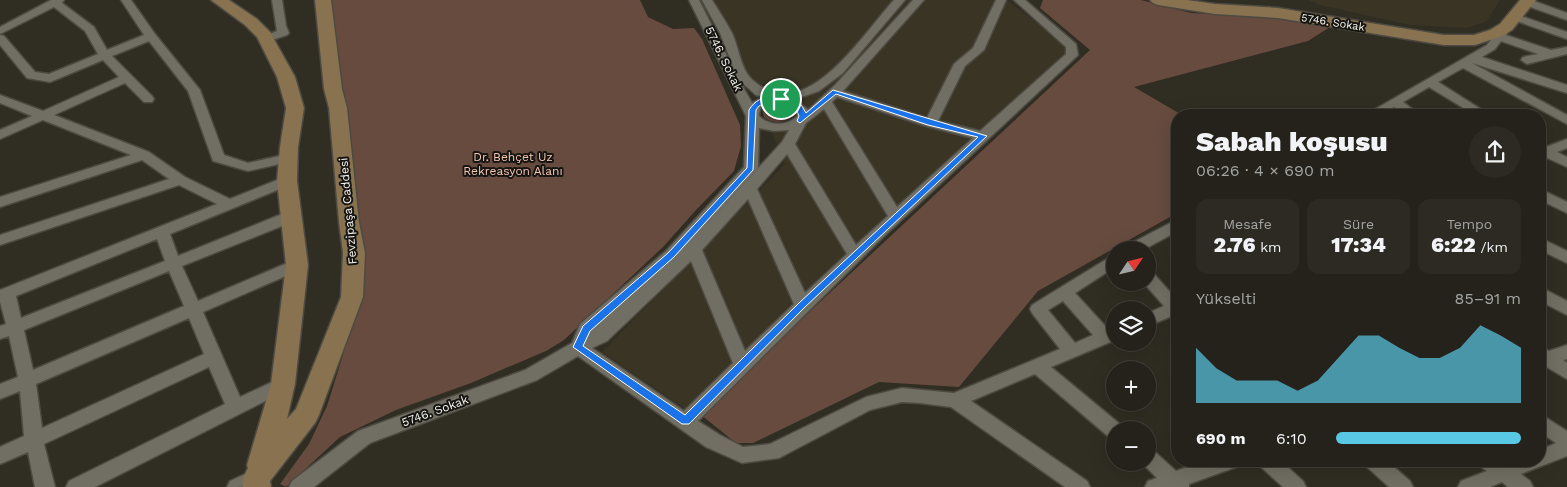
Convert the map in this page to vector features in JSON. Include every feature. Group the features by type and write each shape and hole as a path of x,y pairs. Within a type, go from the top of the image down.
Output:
{"street":[{"path":"126,0 151,36 194,90 218,158 248,167 288,158"},
{"path":"219,0 250,22 266,39 286,77 295,108 288,158 287,181 296,265 283,384 274,421 250,484"},
{"path":"266,39 283,33 280,26 277,0"},
{"name":"Fevzipaşa Caddesi","path":"250,484 306,415 352,297 354,253 349,222 338,108 333,89 323,0"},
{"name":"5746. Sokak","path":"694,0 737,88 754,116"},
{"name":"5746. Sokak","path":"299,487 364,437 531,375 578,347 601,336 694,249 788,144 803,116 802,110 797,105 760,92 743,77 726,33 707,0"},
{"path":"900,0 830,79 813,90 781,99 771,98 756,105 753,110 751,168 671,255 586,328 578,347 728,450 742,456 772,452 866,404 902,395 955,400 1106,337"},
{"name":"5746. Sokak","path":"800,121 830,96 919,0"},
{"path":"931,123 960,64 978,50 1001,0"},
{"path":"686,421 802,305 895,216 1072,55 1072,46 1020,0"},
{"name":"5746. Sokak","path":"1158,0 1215,9 1277,9 1444,40 1474,40 1496,33 1507,27"},
{"path":"1180,0 1217,2 1236,0"},
{"path":"1246,0 1250,5 1277,9"},
{"name":"5746. Sokak","path":"1290,0 1338,15 1426,31 1452,33 1469,32 1485,28 1505,10 1506,0"},
{"path":"1382,109 1491,47 1526,1 1567,17"},
{"path":"0,32 57,2 90,29 105,56 148,99"},
{"path":"1507,27 1567,36"},
{"path":"1507,27 1550,54"},
{"path":"0,38 31,75 50,78 151,36"},
{"path":"1527,60 1567,50"},
{"path":"1469,60 1564,86"},
{"path":"1469,60 1567,120"},
{"path":"0,135 127,78"},
{"path":"1430,82 1474,109"},
{"path":"830,96 983,136"},
{"path":"830,96 895,216"},
{"path":"0,99 144,155 180,180 229,204"},
{"path":"1394,102 1405,109"},
{"path":"754,116 758,122 765,126 774,127 784,127 800,121"},
{"path":"1546,151 1567,143"},
{"path":"788,144 855,255"},
{"path":"1546,154 1567,163"},
{"path":"0,202 144,155"},
{"path":"0,240 180,180"},
{"path":"45,487 34,440 27,380 7,330 3,294 287,181"},
{"path":"750,188 802,305"},
{"path":"1546,197 1567,208"},
{"path":"7,330 292,216"},
{"path":"1147,241 1171,228"},
{"path":"162,232 192,310 236,409"},
{"path":"1546,246 1567,258"},
{"path":"694,249 742,364"},
{"path":"0,392 296,265"},
{"path":"1072,351 1038,309 1106,266"},
{"path":"1156,287 1171,303"},
{"path":"1065,292 1106,331"},
{"path":"1546,297 1567,309"},
{"path":"1156,317 1171,311"},
{"path":"1546,357 1567,352"},
{"path":"0,456 214,357"},
{"path":"1546,360 1567,372"},
{"path":"1037,366 1106,424"},
{"path":"76,487 283,384"},
{"path":"955,400 1080,487"},
{"path":"1546,426 1567,441"},
{"path":"1546,456 1567,448"},
{"path":"1156,465 1178,484"},
{"path":"1156,487 1178,484 1216,467"},
{"path":"1275,467 1296,487"},
{"path":"1381,467 1403,487"},
{"path":"1496,467 1523,487"},
{"path":"1468,487 1519,467"}],"shaded area":[{"path":"714,0 1007,0 1067,46 1068,53 687,410 602,352 785,164 748,74"},
{"path":"1308,0 1500,0 1487,21 1467,28 1410,25 1320,5"}],"green space":[{"name":"Dr. Behçet Uz Rekreasyon Alanı","path":"322,0 640,0 648,17 673,29 694,28 702,39 740,125 741,146 734,171 664,246 564,340 546,351 471,383 396,410 340,437 286,487 280,484 309,444 327,406 342,358 357,293"},
{"path":"1043,0 1141,0 1191,13 1266,17 1330,27 1308,41 1134,87 1172,109 1171,216 1127,241 1106,241 1106,253 1038,291 959,387 879,382 753,443 736,443 700,414 1090,50 1040,8"},
{"path":"775,104 787,105 791,108 792,115 786,120 778,122 764,117 762,110"}],"route":[{"path":"835,92 931,123 983,136 802,305 686,421 578,347 586,328 671,255 751,168 753,110 762,101 771,98 781,99 790,101 802,110 803,116 800,121 835,92"}]}
